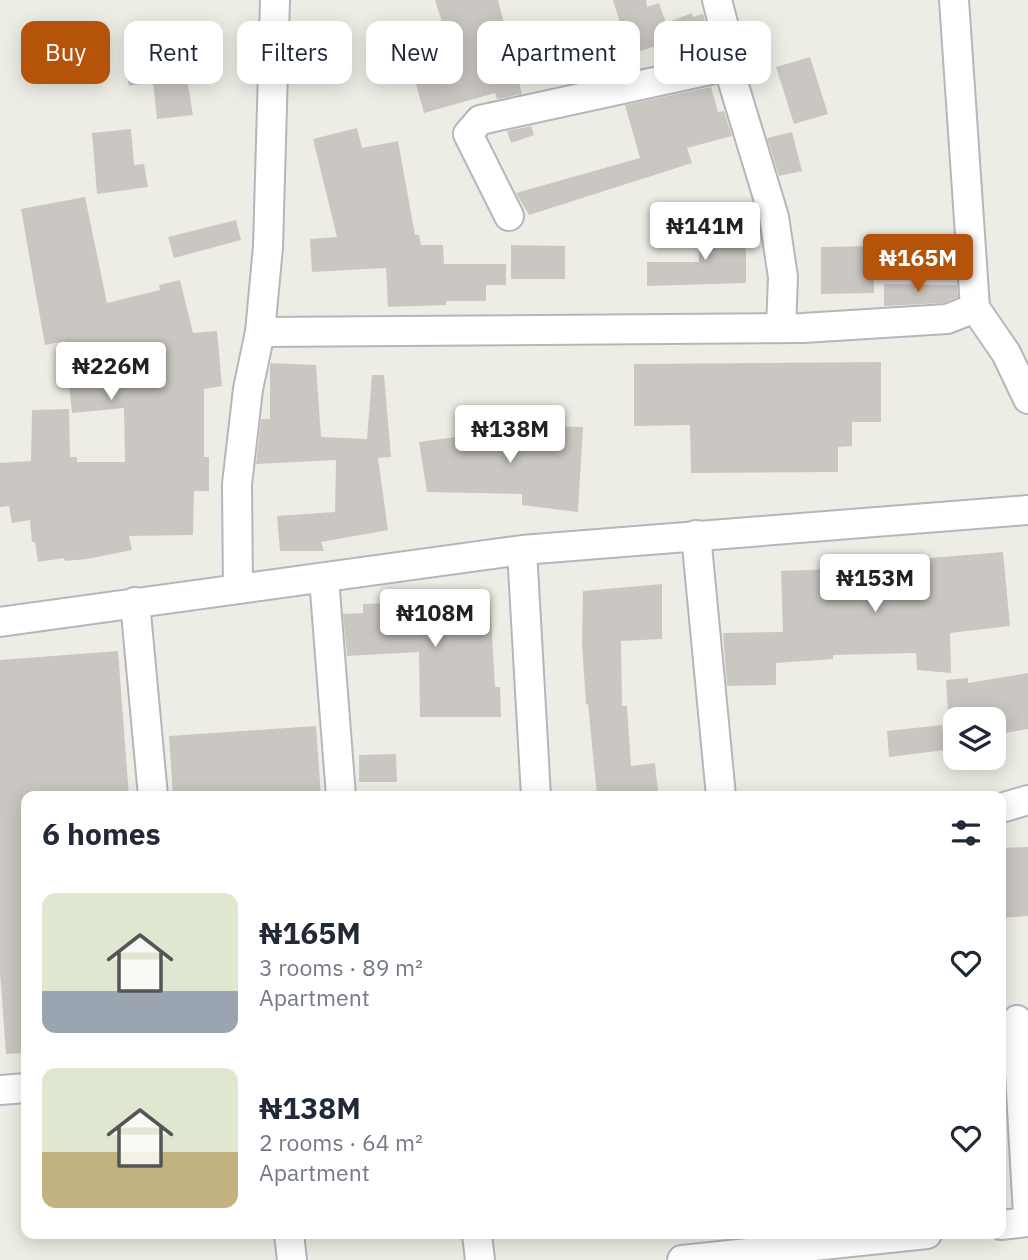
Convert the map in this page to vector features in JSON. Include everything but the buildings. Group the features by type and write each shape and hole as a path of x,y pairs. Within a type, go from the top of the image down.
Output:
{"street":[{"path":"238,588 237,484 246,401 260,332 268,247 275,0"},
{"path":"717,0 722,21"},
{"path":"954,0 975,308 1006,353 1028,399"},
{"path":"509,216 468,134 480,120 654,82"},
{"path":"734,84 774,216 783,277 781,328"},
{"path":"260,332 781,328 902,324 962,316 975,308"},
{"path":"0,622 522,550 1028,510"},
{"path":"696,536 721,791"},
{"path":"522,550 536,791"},
{"path":"324,578 341,791"},
{"path":"135,602 153,791"},
{"path":"1006,807 1028,800"},
{"path":"1015,1020 1028,1216"},
{"path":"0,1090 21,1088"},
{"path":"1006,1224 1028,1222"},
{"path":"290,1239 292,1260"},
{"path":"478,1239 480,1260"},
{"path":"682,1260 841,1252 903,1239"}]}
